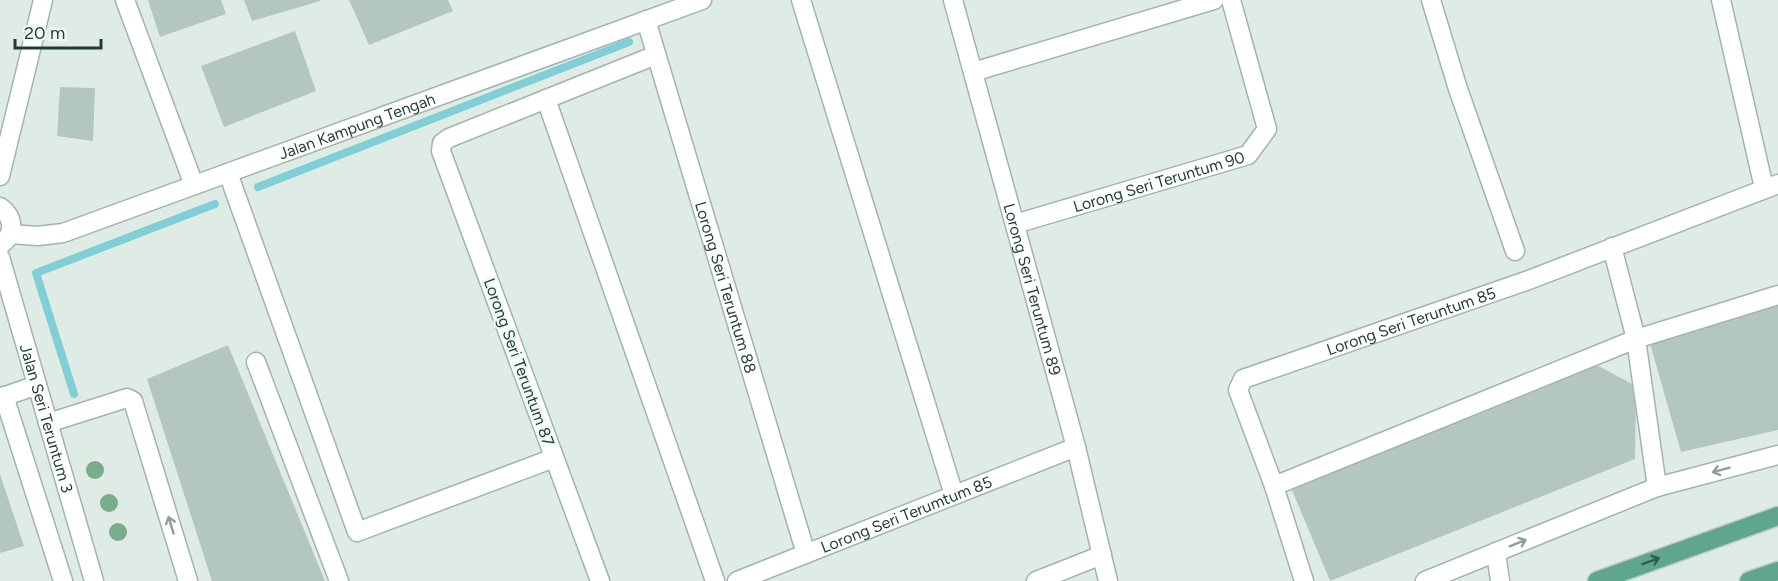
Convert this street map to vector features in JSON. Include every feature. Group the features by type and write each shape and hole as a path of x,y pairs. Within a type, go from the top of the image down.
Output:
{"main road":[{"path":"1597,581 1778,516"},
{"path":"1749,581 1778,571"}],"street":[{"path":"0,176 43,0"},
{"path":"125,0 194,185"},
{"name":"Jalan Kampung Tengah","path":"5,240 63,233 702,0"},
{"path":"801,0 954,495"},
{"name":"Lorong Seri Teruntum 89","path":"953,0 1076,447 1108,581"},
{"path":"973,72 1214,0"},
{"name":"Lorong Seri Teruntum 90","path":"1015,224 1248,155 1267,129 1231,0"},
{"path":"1431,0 1458,89 1515,251"},
{"path":"1722,0 1771,186"},
{"name":"Lorong Seri Teruntum 88","path":"646,20 806,554"},
{"path":"656,56 546,99 715,581"},
{"name":"Lorong Seri Teruntum 87","path":"546,99 442,143 441,151 600,581"},
{"path":"228,173 357,532 554,458"},
{"name":"Lorong Seri Teruntum 85","path":"1304,581 1274,486 1238,390 1243,379 1514,285 1771,186"},
{"path":"0,207 9,215 5,240"},
{"path":"1612,247 1636,339 1657,487"},
{"name":"Jalan Seri Teruntum 3","path":"0,257 94,581"},
{"path":"1274,486 1636,339 1778,295"},
{"path":"256,362 339,581"},
{"path":"37,385 2,397 63,581"},
{"path":"48,423 127,398 133,401 189,581"},
{"name":"Lorong Seri Terumtum 85","path":"737,581 1076,447"},
{"path":"1425,581 1657,487 1778,455"},
{"path":"1496,552 1500,581"},
{"path":"1035,581 1102,555"}],"building":[{"path":"148,0 221,0 226,14 160,37"},
{"path":"244,0 320,0 320,1 252,21"},
{"path":"349,0 448,0 453,11 369,45"},
{"path":"295,31 316,91 224,127 201,66"},
{"path":"60,87 95,88 93,141 57,136"},
{"path":"1778,304 1778,430 1681,452 1649,340"},
{"path":"228,345 325,581 212,581 147,379"},
{"path":"1593,363 1636,386 1635,459 1330,581 1292,490"},
{"path":"0,474 24,546 0,553"}],"waterway":[{"path":"258,187 629,42"},
{"path":"74,394 36,273 215,204"}]}
